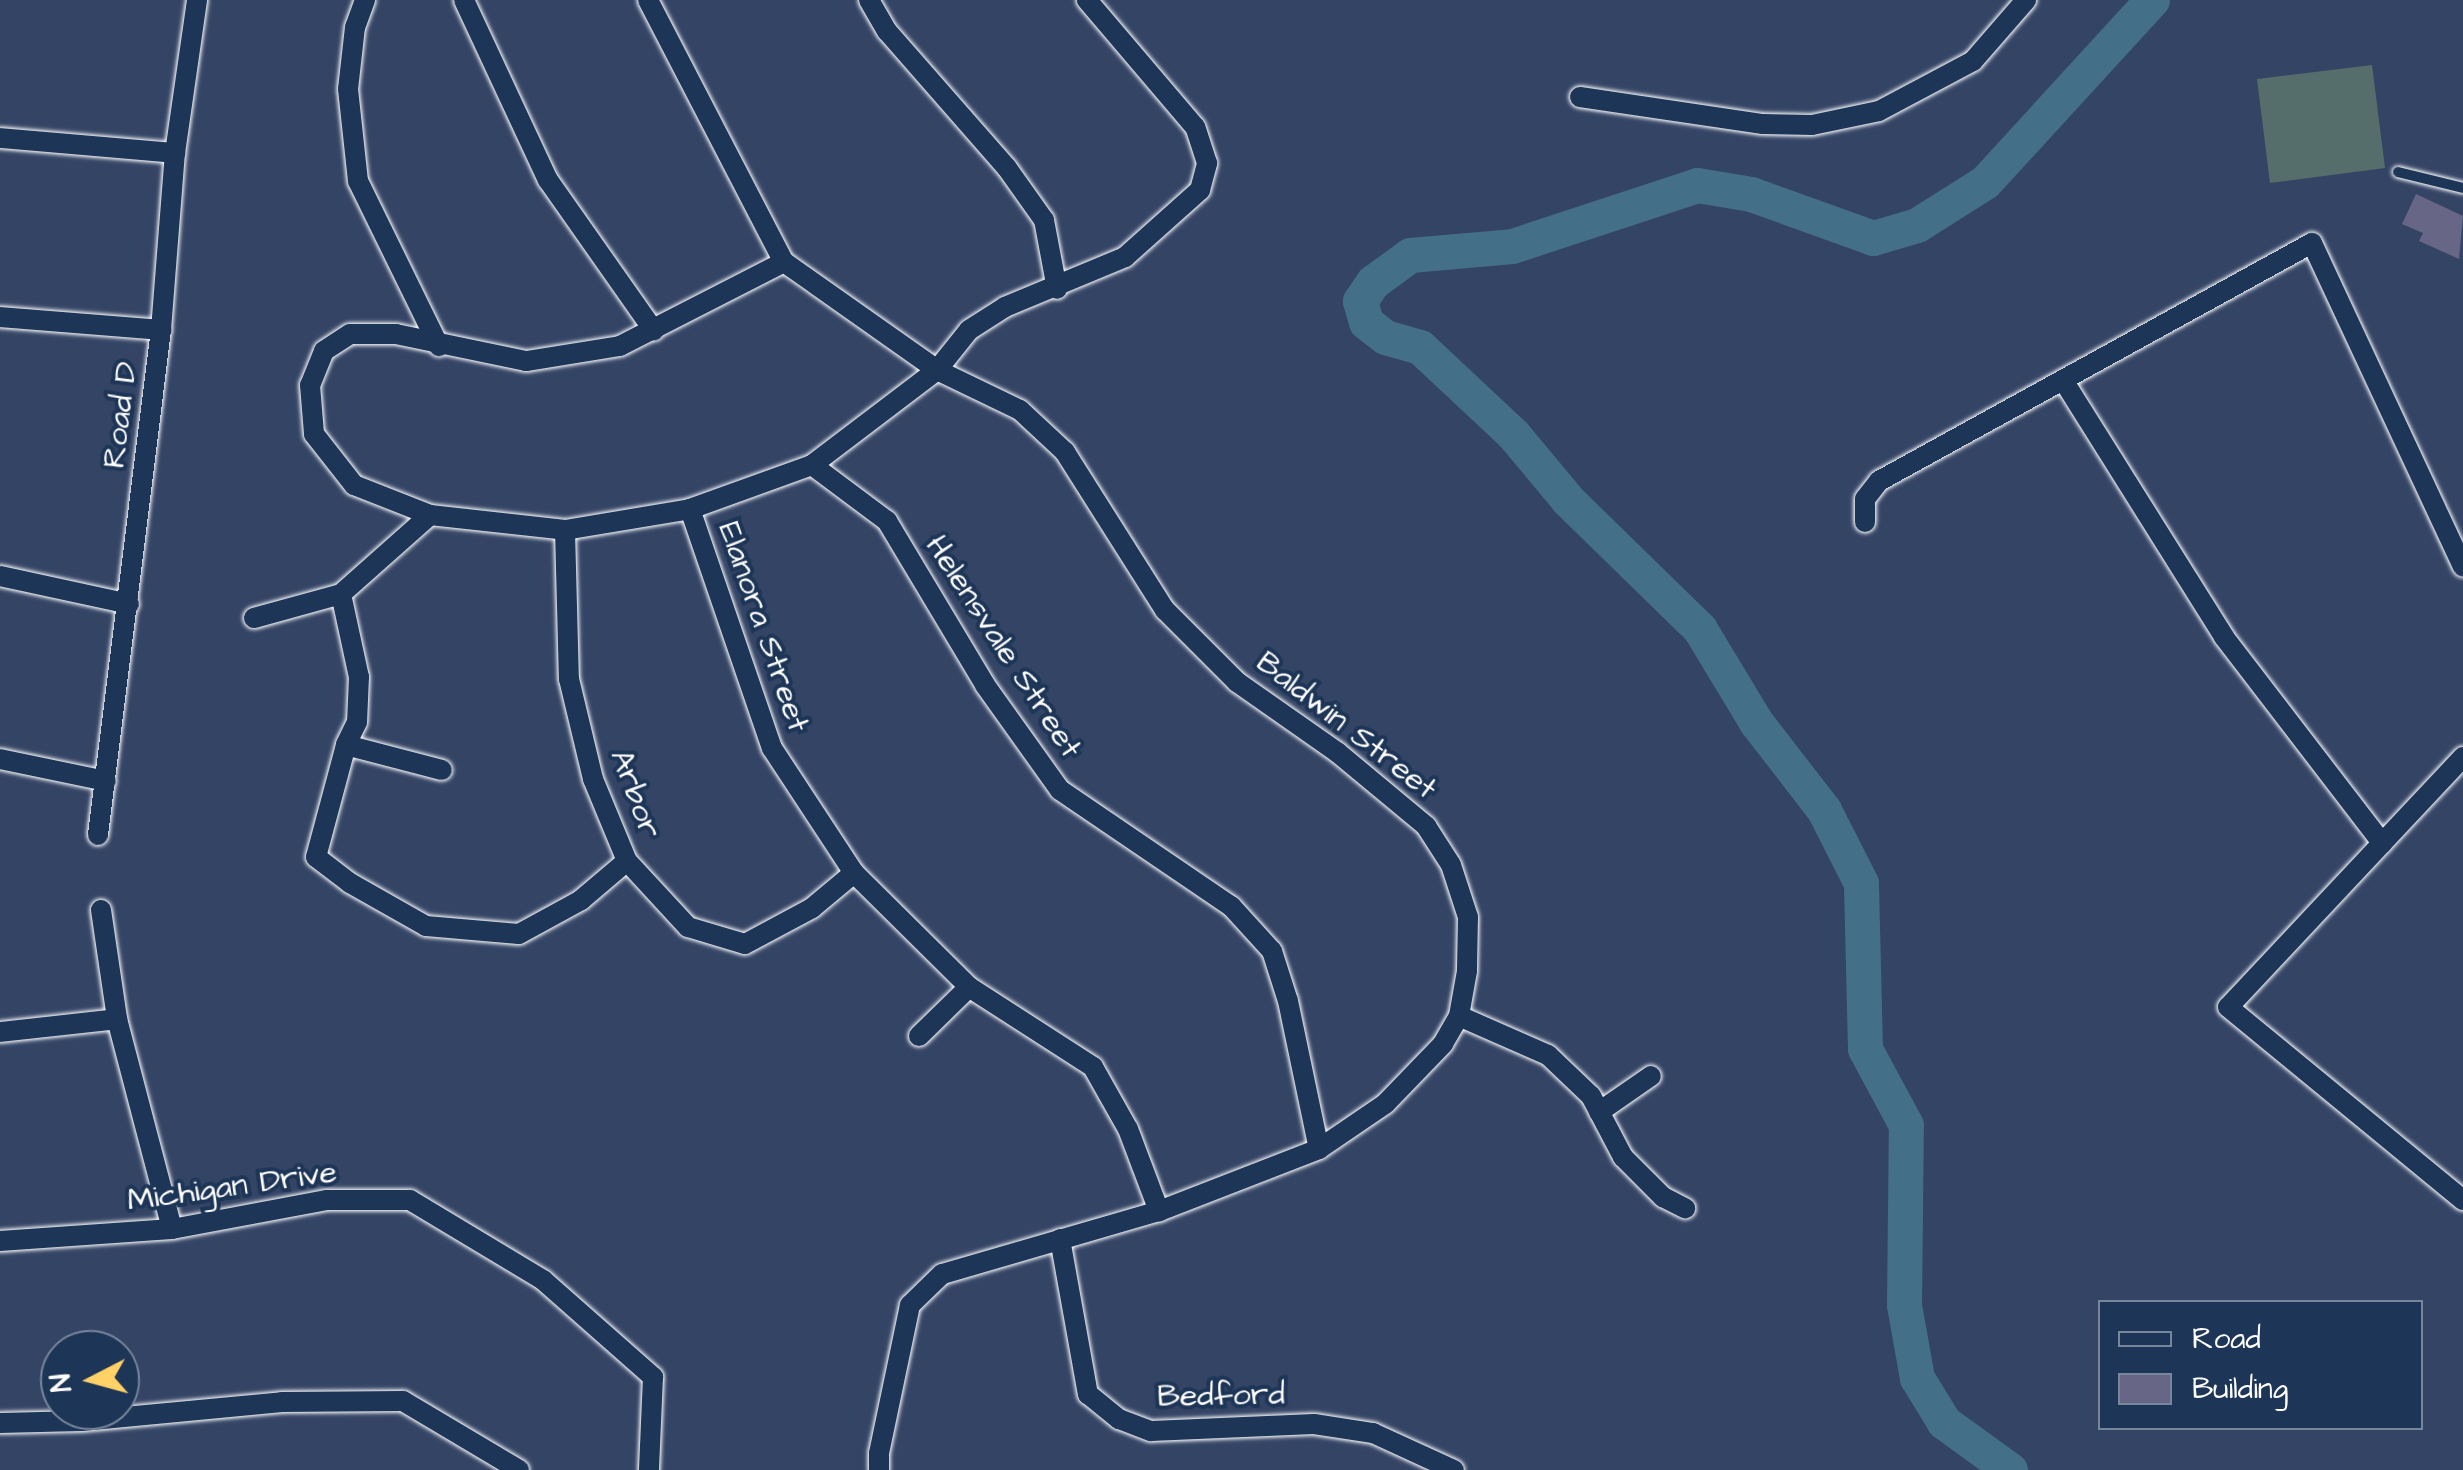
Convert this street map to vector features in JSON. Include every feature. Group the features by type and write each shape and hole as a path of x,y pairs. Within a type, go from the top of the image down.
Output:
{"street":[{"name":"Road D","path":"98,836 161,330 174,152 197,0"},
{"path":"365,0 355,27 348,88 358,181 439,346"},
{"path":"464,0 548,180 654,332"},
{"path":"648,0 784,262 654,332 620,346 526,362 396,334 350,334 324,351 310,385 314,434 354,484 430,515 565,530 690,509 812,465 937,370 969,330 1005,308 1057,289 1125,256 1200,190 1207,164 1194,127 1086,0"},
{"path":"869,0 887,31 1007,168 1044,220 1057,289"},
{"path":"1580,97 1763,124 1812,125 1879,111 1973,62 2026,0"},
{"path":"0,138 174,152"},
{"path":"1865,522 1864,499 1879,481 2312,243 2463,567"},
{"name":"Baldwin Street","path":"784,262 937,370 1020,410 1066,452 1165,610 1236,682 1337,752 1426,826 1451,865 1468,918 1460,1016"},
{"path":"0,317 161,330"},
{"path":"2063,380 2224,636 2382,843"},
{"name":"Helensvale Street","path":"812,465 887,521 986,685 1060,790 1232,906 1272,951 1288,1000 1318,1149"},
{"name":"Elanora Street","path":"690,509 772,748 854,873 968,987 1093,1067 1128,1129 1159,1211"},
{"path":"254,618 340,594 430,515"},
{"name":"Arbor","path":"565,530 569,678 594,780 627,861 688,927 744,944 812,908 854,873"},
{"path":"0,576 129,604"},
{"path":"340,594 359,676 357,722 346,745 316,857 350,884 426,926 519,934 581,900 627,861"},
{"path":"346,745 442,770"},
{"path":"2462,1197 2228,1007 2463,757"},
{"path":"0,760 106,781"},
{"path":"102,915 117,1019 172,1229"},
{"path":"919,1036 968,987"},
{"path":"880,1470 879,1453 910,1304 942,1274 1159,1211 1318,1149 1385,1104 1443,1044 1460,1016 1548,1056 1591,1096 1623,1157 1663,1198 1685,1208"},
{"path":"0,1032 117,1019"},
{"path":"1600,1112 1651,1076"},
{"name":"Michigan Drive","path":"0,1241 172,1229 327,1200 410,1200 542,1280 653,1376 648,1470"},
{"name":"Bedford","path":"1060,1239 1088,1394 1119,1419 1151,1430 1314,1424 1374,1434 1454,1470"},
{"path":"0,1423 82,1421 282,1402 403,1401 519,1470"}],"lane":[{"path":"2398,172 2463,188"}],"green space":[{"path":"2372,65 2385,168 2270,183 2257,79"}],"building":[{"path":"2416,194 2463,216 2459,259 2419,241 2423,233 2402,224"}],"waterway":[{"path":"2010,1470 1944,1422 1917,1378 1904,1305 1906,1125 1865,1049 1861,883 1824,810 1756,722 1700,629 1568,500 1513,434 1420,347 1385,337 1366,322 1360,301 1373,282 1410,255 1512,246 1697,185 1751,194 1873,238 1917,225 1985,182 2152,0"}]}
